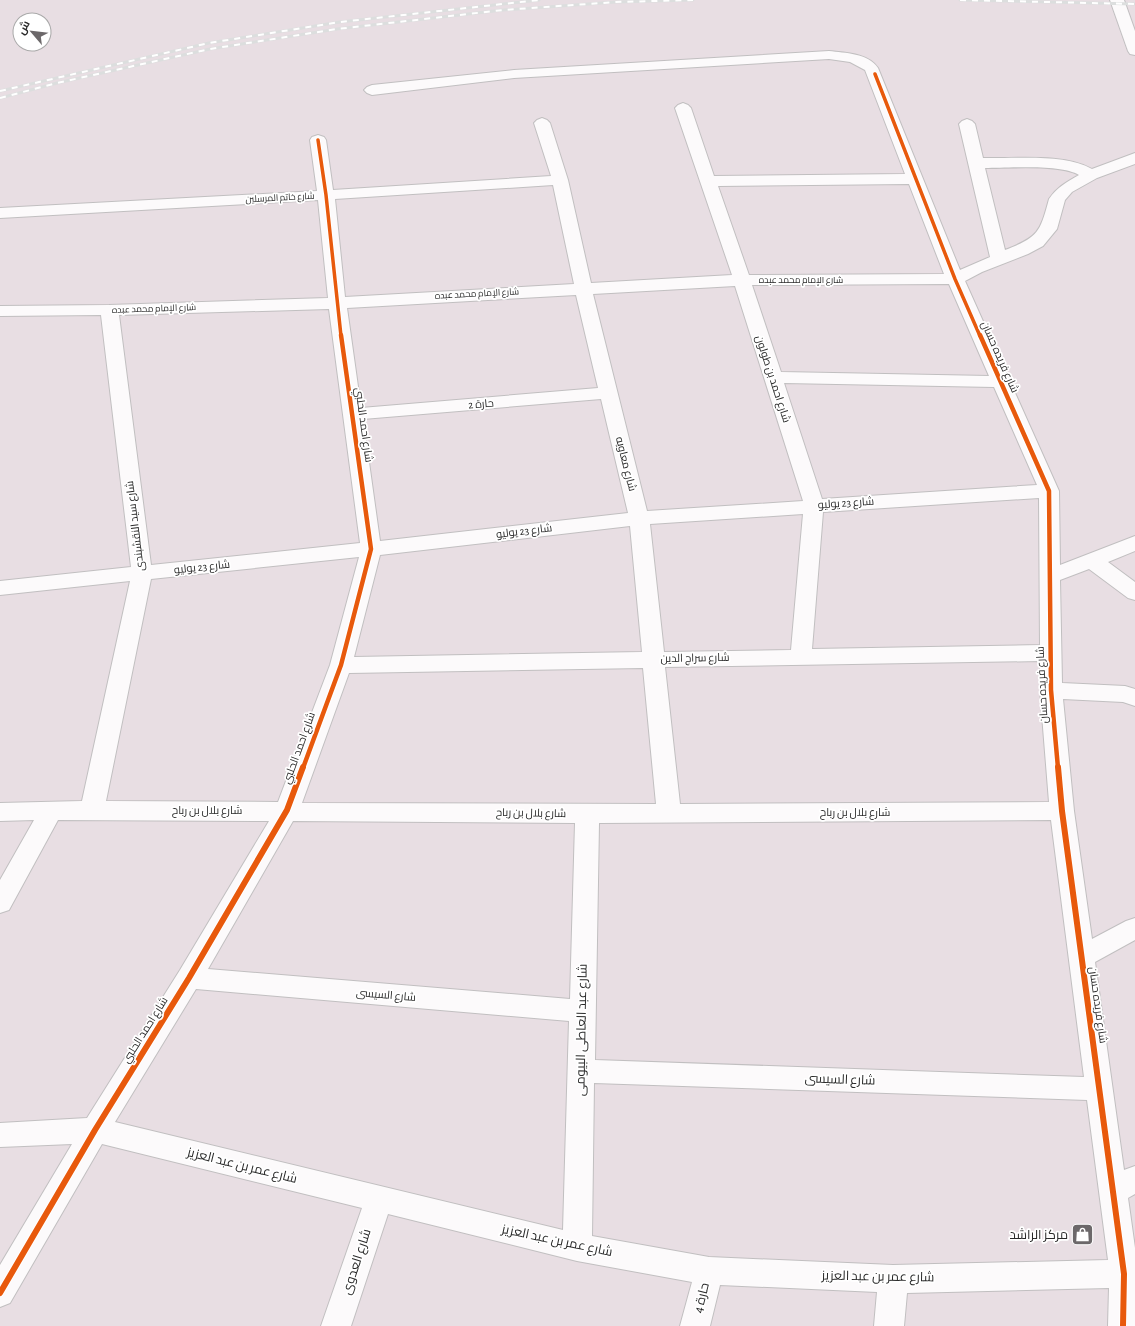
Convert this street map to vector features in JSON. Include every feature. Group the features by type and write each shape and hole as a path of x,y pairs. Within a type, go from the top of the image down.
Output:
{"street":[{"path":"1118,0 1135,52"},
{"name":"شارع فريده حسان","path":"372,90 514,74 830,56 854,58 871,68 875,74 955,279 1048,490 1049,653 1051,690 1062,811 1099,1089 1124,1185 1129,1279 1123,1326"},
{"name":"شارع احمد بن طولون","path":"683,108 742,280 814,505 801,656"},
{"name":"شارع معاويه","path":"542,123 560,180 583,288 639,518 669,813"},
{"path":"967,124 999,259"},
{"name":"شارع احمد الحلبي","path":"0,1293 95,1130 189,978 287,810 341,665 371,549 337,303 326,195 318,140"},
{"path":"955,279 976,268 1022,250 1037,242 1049,229 1057,199 1066,189 1091,175 1135,158"},
{"path":"976,163 1060,164 1077,167 1091,175"},
{"path":"708,181 915,179"},
{"name":"شارع خاتم المرسلين","path":"0,213 326,195 560,180"},
{"name":"شارع الإمام محمد عبده","path":"0,311 109,310 337,303 742,280 955,279"},
{"name":"شارع سيد النقشبندى","path":"92,810 142,574 109,310"},
{"path":"772,377 1000,382"},
{"name":"حارة 2","path":"352,414 609,393"},
{"name":"شارع 23 يوليو","path":"0,588 371,549 639,518 1048,490"},
{"path":"1049,576 1092,561 1135,543"},
{"path":"1092,561 1135,593"},
{"name":"شارع سراج الدين","path":"341,665 801,656 1049,653"},
{"path":"1051,690 1125,694 1135,698"},
{"name":"شارع بلال بن رباح","path":"0,812 92,810 287,810 587,814 1062,811"},
{"path":"0,903 51,811"},
{"name":"شارع عبد العاطى البيومى","path":"577,1247 587,814"},
{"path":"1081,957 1135,928"},
{"name":"شارع السيسى","path":"189,978 583,1012"},
{"name":"شارع السيسى","path":"581,1071 1099,1089"},
{"name":"شارع عمر بن عبد العزيز","path":"0,1135 95,1130 577,1247 709,1271 893,1279 1129,1279"},
{"name":"شارع العدوى","path":"336,1326 379,1199"},
{"name":"حارة 4","path":"695,1326 709,1271"},
{"path":"889,1326 893,1279"}],"railway":[{"path":"0,91 209,43 340,22 539,0"},
{"path":"0,98 57,83 210,49 337,29 503,10 616,2 693,0"},
{"path":"960,0 1135,4"}],"cycle path":[{"path":"875,74 955,279 1049,491 1051,690 1062,811 1124,1274 1123,1326"},
{"path":"0,1293 95,1130 189,978 287,810 341,665 371,549 337,303 326,195 318,140"}],"place":[{"name":"مركز الراشد","path":"1083,1235"}]}
